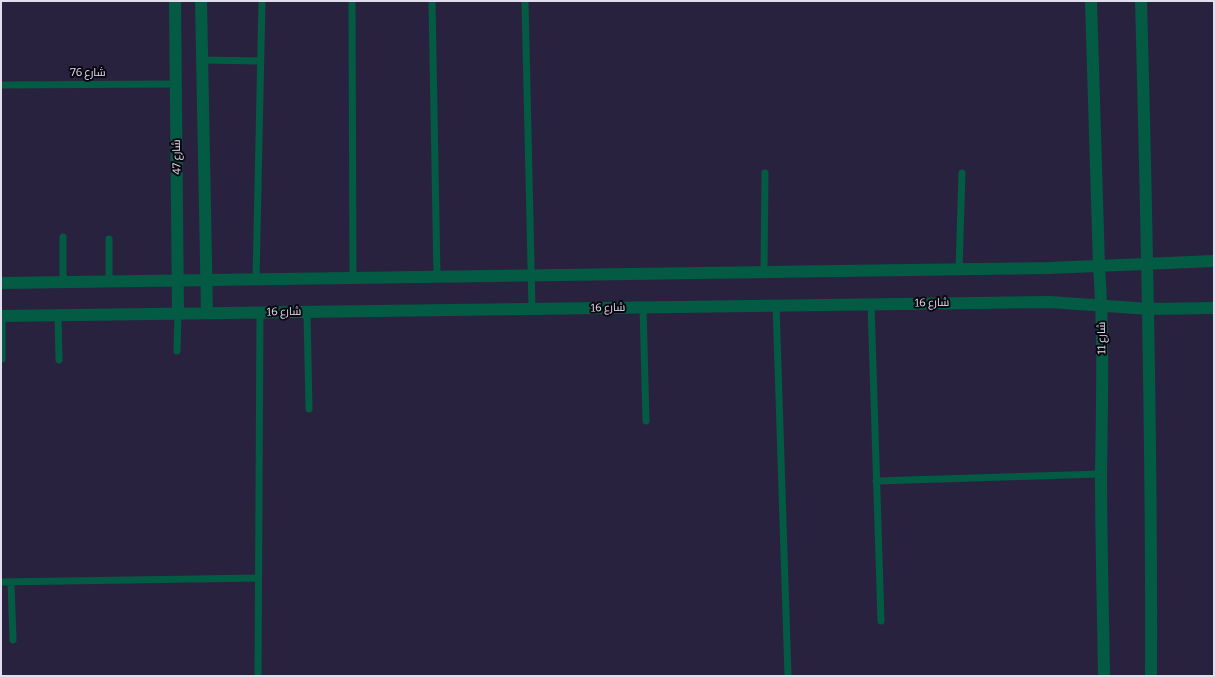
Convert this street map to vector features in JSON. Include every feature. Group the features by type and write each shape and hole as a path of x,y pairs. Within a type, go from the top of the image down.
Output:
{"street":[{"name":"شارع 47","path":"175,1 178,313"},
{"path":"200,1 207,313"},
{"name":"شارع 11","path":"1091,1 1099,266 1102,305 1103,363 1101,474 1104,676"},
{"path":"1141,1 1149,309 1152,547 1151,676"},
{"path":"1,283 960,270 1214,261"},
{"name":"شارع 16","path":"2,316 1050,302 1149,309 1214,308"}],"lane":[{"path":"256,279 262,1"},
{"path":"352,1 352,278"},
{"path":"432,1 437,277"},
{"path":"525,1 532,309"},
{"path":"202,60 260,61"},
{"name":"شارع 76","path":"1,85 176,84"},
{"path":"764,272 765,173"},
{"path":"960,270 962,173"},
{"path":"63,237 63,282"},
{"path":"109,239 109,282"},
{"path":"871,304 881,621"},
{"path":"776,305 788,676"},
{"path":"642,307 646,421"},
{"path":"258,676 260,312"},
{"path":"307,312 309,409"},
{"path":"177,351 178,313"},
{"path":"58,315 59,360"},
{"path":"2,316 2,358"},
{"path":"876,481 1101,474"},
{"path":"1,582 258,578"},
{"path":"11,582 13,640"}],"shaded area":[{"path":"1,1 1214,1 1214,676 1,676"}]}
